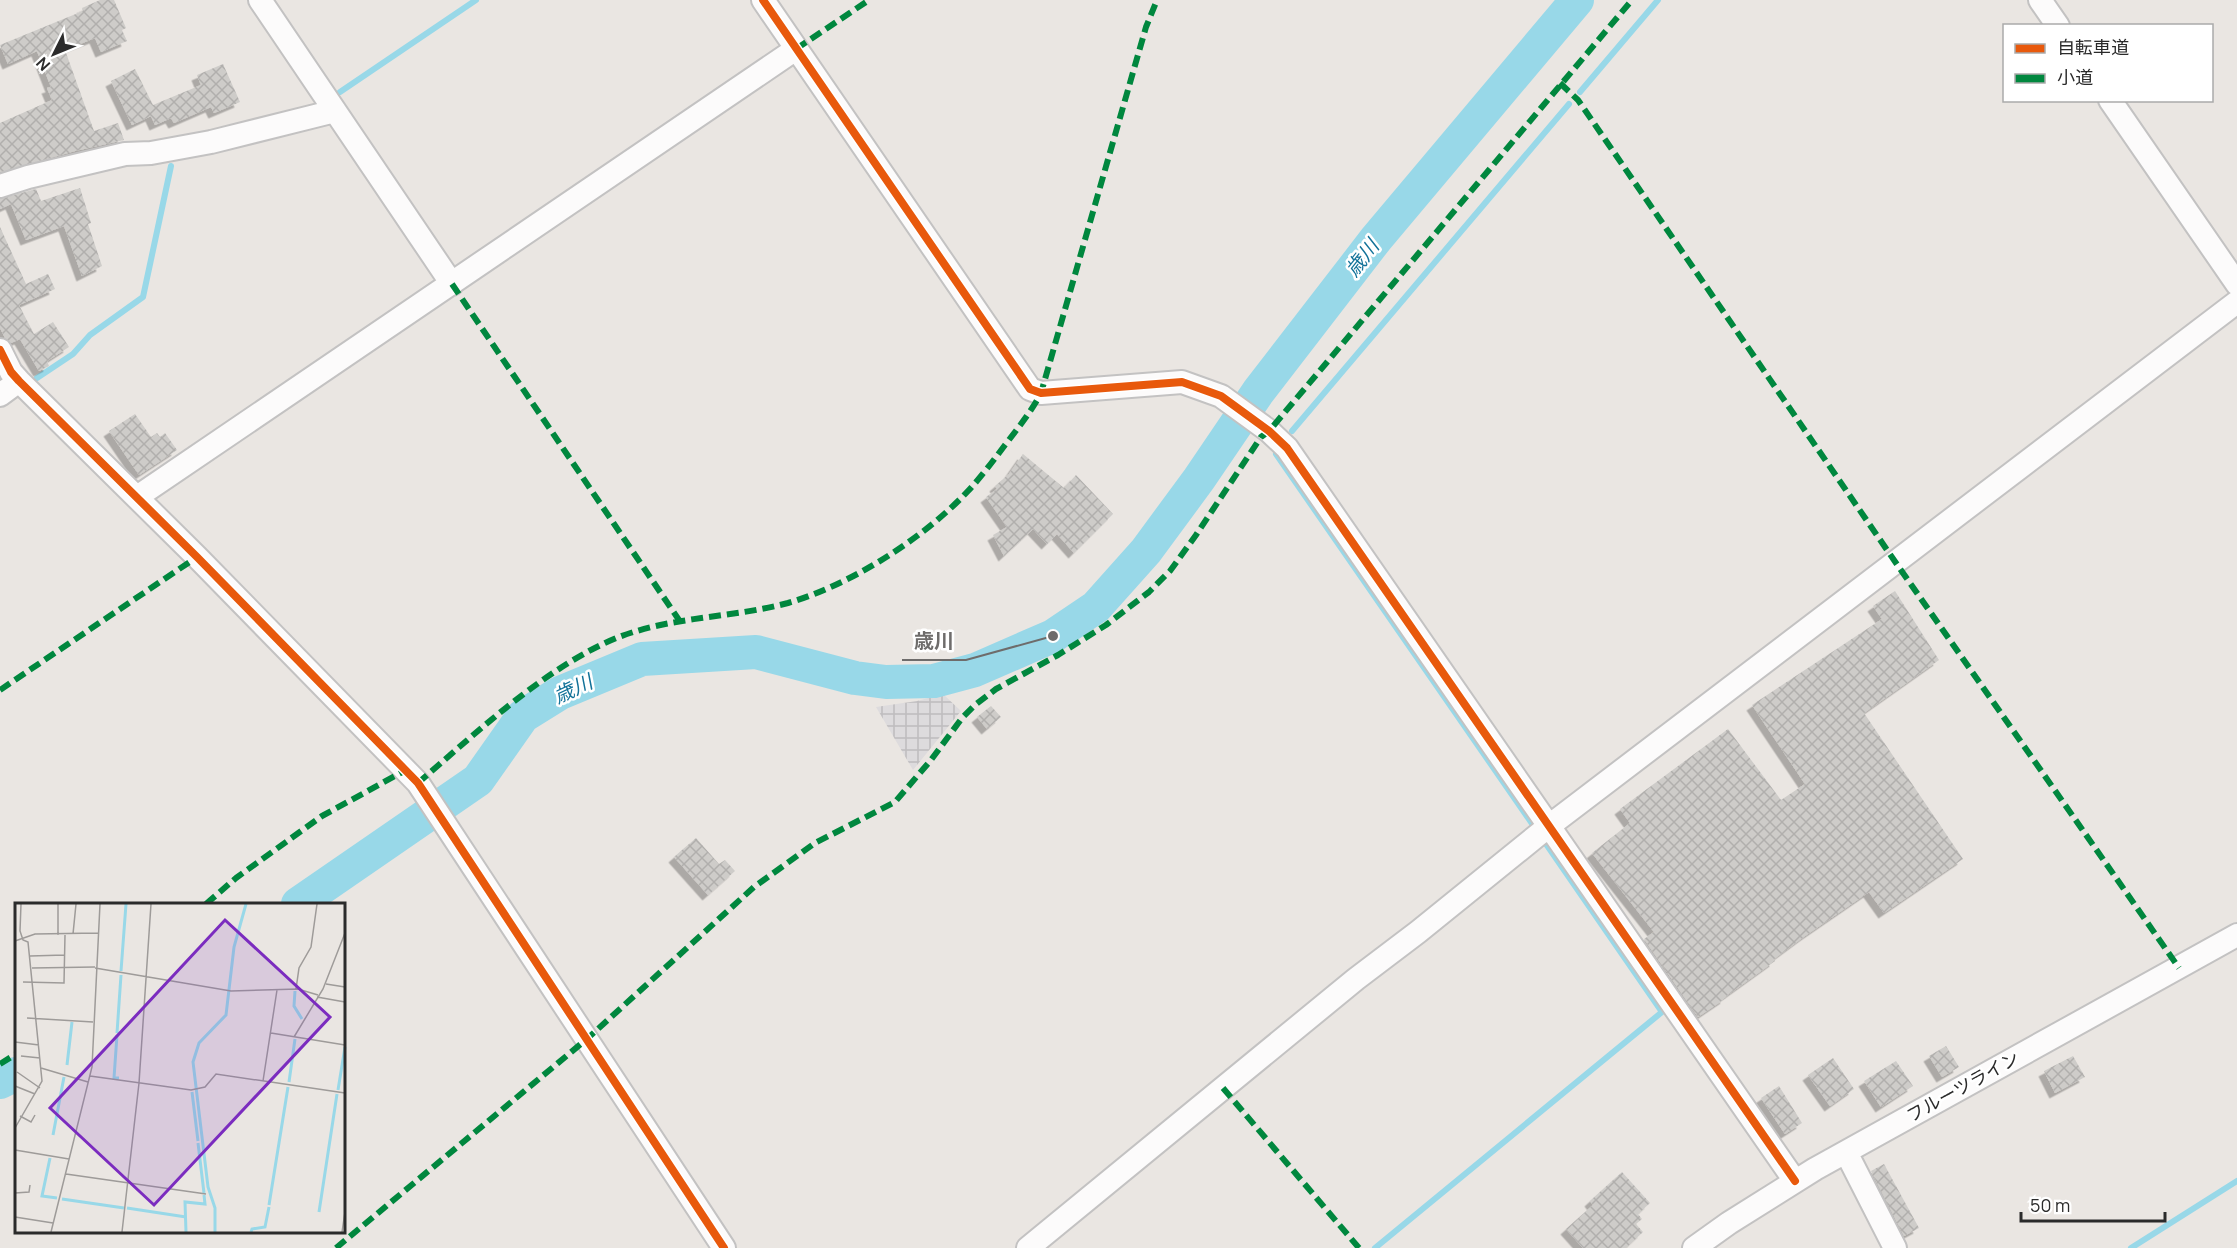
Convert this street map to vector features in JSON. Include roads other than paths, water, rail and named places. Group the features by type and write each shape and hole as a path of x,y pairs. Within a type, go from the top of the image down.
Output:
{"street":[{"path":"260,0 452,284"},
{"path":"763,0 1030,389 1041,393 1182,382 1221,396 1269,431 1287,448 1795,1181"},
{"path":"2040,0 2057,24"},
{"path":"137,497 796,49"},
{"path":"2111,102 2237,284"},
{"path":"0,186 125,154 151,153 211,142 335,111"},
{"path":"1028,1248 1356,979 1549,826 2237,302"},
{"path":"0,350 11,372 19,381 137,497 406,770 424,792 724,1248"},
{"path":"0,395 19,381"},
{"name":"フルーツライン","path":"1694,1248 1795,1181 2237,935"},
{"path":"1846,1152 1895,1248"}],"waterway":[{"path":"340,92 476,0"},
{"name":"歳川","path":"299,903 478,780 523,716 560,693 642,659 756,652 855,678 886,682 934,681 975,670 1053,636 1096,607 1146,551 1199,479 1258,392 1376,239 1577,0"},
{"path":"1580,92 1658,0"},
{"path":"1292,431 1569,104"},
{"path":"37,378 73,354 90,335 143,297 171,166"},
{"path":"1276,454 1533,825"},
{"path":"1375,1248 1662,1012 1544,841"},
{"name":"歳川","path":"0,1082 15,1074"},
{"path":"2131,1248 2237,1181"}],"place":[{"name":"歳川","path":"1053,636"}]}
